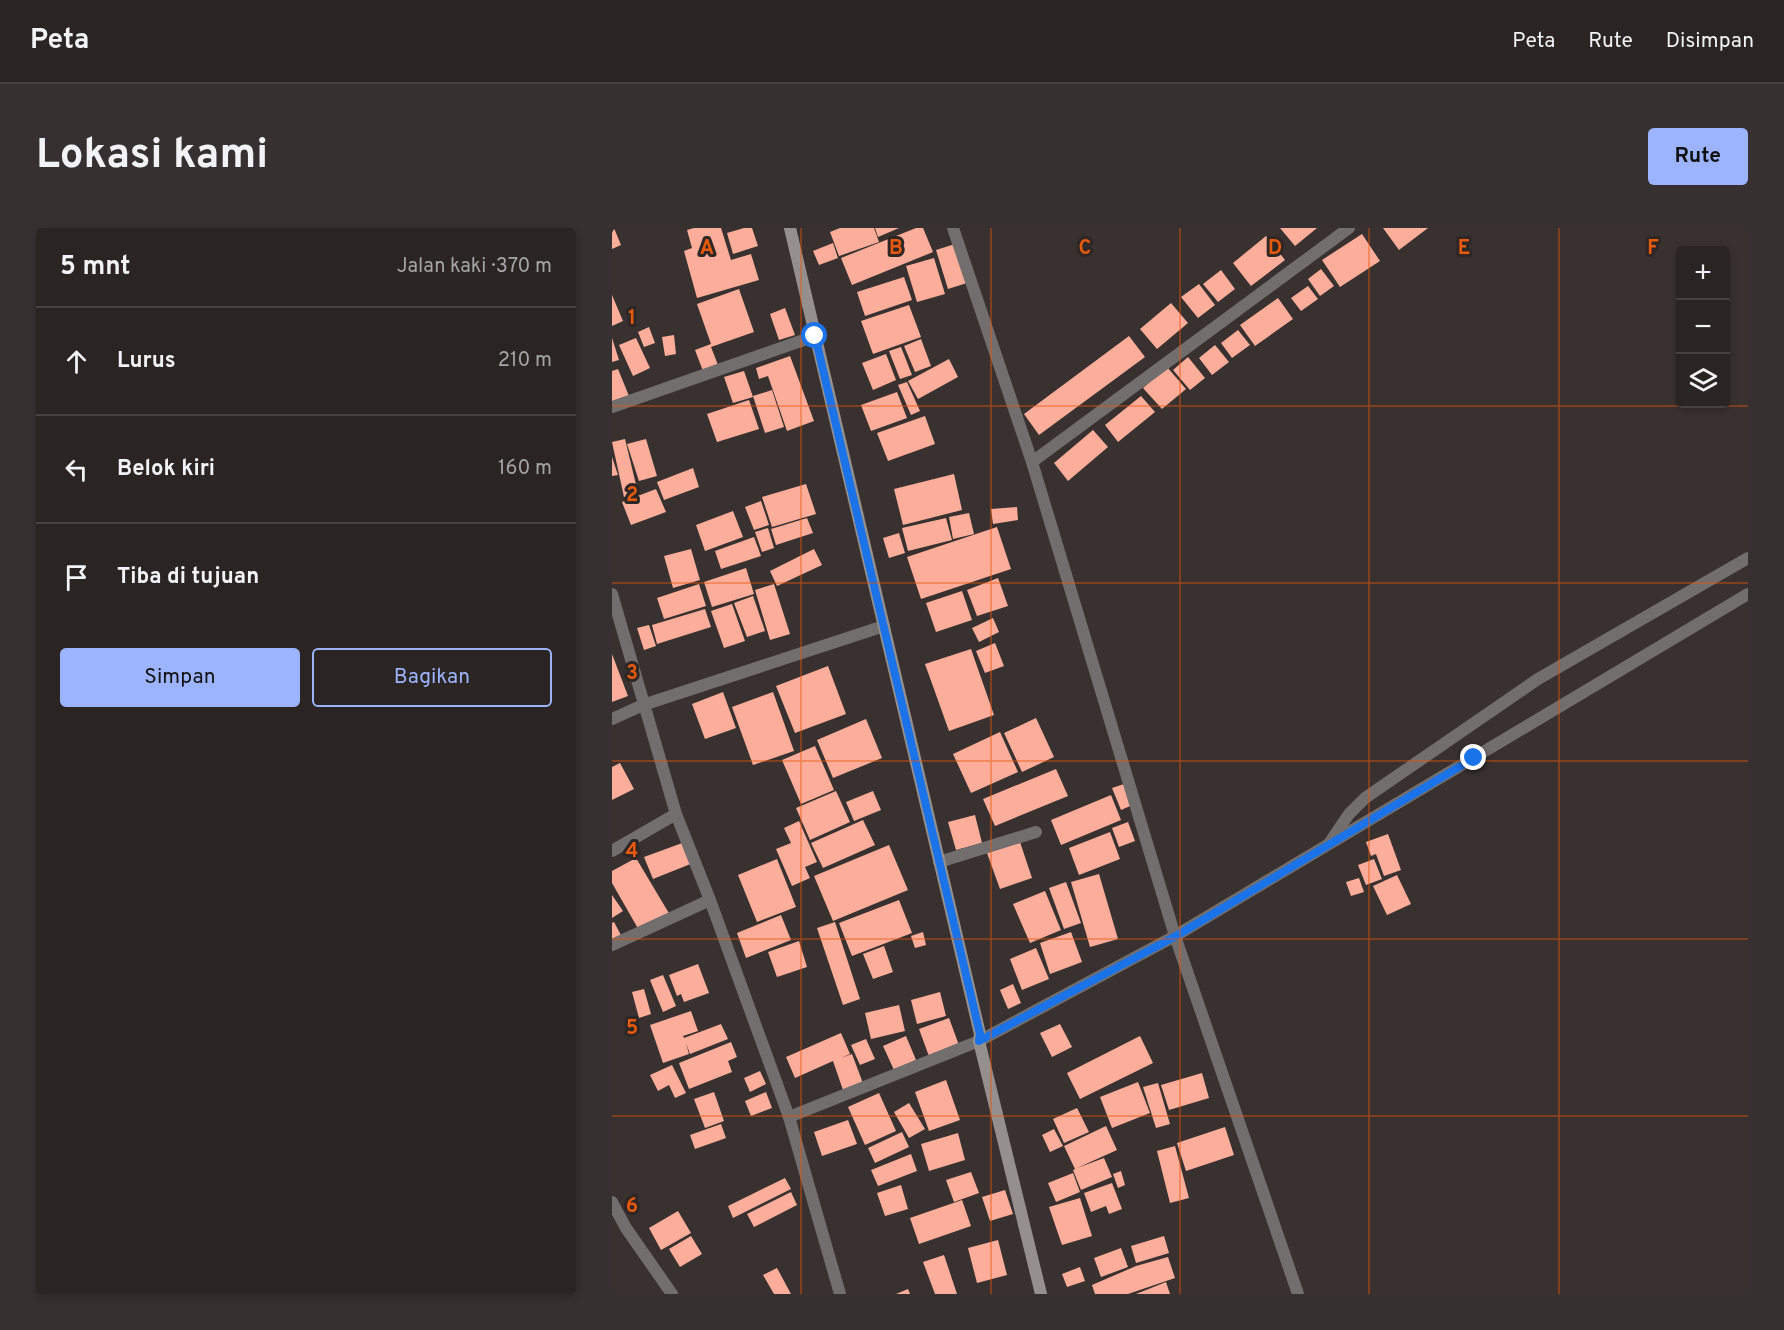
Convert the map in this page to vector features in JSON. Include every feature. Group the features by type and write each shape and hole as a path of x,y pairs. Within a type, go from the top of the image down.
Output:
{"main road":[{"path":"790,228 980,1034 979,1041 1041,1294"}],"street":[{"path":"953,228 1032,462 1176,936 1298,1294"},
{"path":"1032,462 1349,228"},
{"path":"612,407 815,336"},
{"path":"1327,845 1349,814 1365,798 1538,679 1748,558"},
{"path":"789,1117 979,1041 1176,936 1748,594"},
{"path":"613,602 676,814 710,900 789,1117 840,1294"},
{"path":"612,719 643,705 884,626"},
{"path":"612,851 676,814"},
{"path":"939,862 1036,832"},
{"path":"612,945 710,900"},
{"path":"612,1202 626,1228 672,1294"}],"building":[{"path":"612,228 621,245 612,249"},
{"path":"721,228 731,260 751,254 759,280 697,298 684,251 692,248 687,230"},
{"path":"752,228 758,246 733,254 727,233"},
{"path":"840,228 874,228 879,242 839,256 830,232"},
{"path":"875,228 899,228 878,237"},
{"path":"916,228 923,228 933,252 852,285 841,258"},
{"path":"1280,228 1317,228 1295,246"},
{"path":"1383,228 1428,228 1399,250"},
{"path":"1362,234 1380,261 1340,287 1322,260"},
{"path":"1266,236 1285,260 1251,286 1233,263"},
{"path":"833,243 838,258 819,265 813,251"},
{"path":"955,244 967,283 948,289 936,250"},
{"path":"934,258 945,294 917,302 906,266"},
{"path":"1321,269 1334,286 1320,296 1308,279"},
{"path":"1221,270 1235,289 1218,302 1203,284"},
{"path":"904,277 912,300 865,316 857,292"},
{"path":"1199,284 1215,305 1198,318 1181,297"},
{"path":"1308,286 1318,299 1301,311 1291,298"},
{"path":"739,289 754,332 711,347 718,365 703,371 695,350 711,344 697,304"},
{"path":"612,295 623,321 612,326"},
{"path":"1278,298 1293,319 1255,346 1240,325"},
{"path":"1171,303 1188,323 1157,349 1140,329"},
{"path":"909,305 921,337 873,354 861,321"},
{"path":"785,308 795,335 779,340 770,314"},
{"path":"649,327 655,343 644,347 638,332"},
{"path":"1238,330 1250,345 1232,358 1221,343"},
{"path":"674,335 676,354 665,356 662,337"},
{"path":"1129,336 1145,357 1039,435 1024,414"},
{"path":"612,338 619,360 612,362"},
{"path":"636,338 650,368 633,376 619,345"},
{"path":"921,339 931,366 915,372 904,346"},
{"path":"1215,345 1229,362 1212,375 1199,358"},
{"path":"901,347 912,375 900,379 889,351"},
{"path":"886,354 896,380 873,390 862,363"},
{"path":"790,356 814,421 787,431 768,376 759,379 756,368"},
{"path":"1188,357 1205,378 1190,390 1173,370"},
{"path":"949,359 958,377 918,399 908,381"},
{"path":"1167,367 1186,389 1162,409 1143,388"},
{"path":"618,369 629,396 612,403 612,371"},
{"path":"744,371 753,397 733,403 724,377"},
{"path":"907,382 920,411 911,415 898,385"},
{"path":"772,390 784,427 765,433 753,396"},
{"path":"897,392 907,418 871,431 861,405"},
{"path":"1141,396 1155,412 1118,442 1105,425"},
{"path":"749,400 759,429 717,442 707,414"},
{"path":"925,416 935,444 888,461 877,433"},
{"path":"1093,430 1108,447 1068,481 1054,463"},
{"path":"625,439 638,493 624,497 612,442"},
{"path":"646,439 657,476 639,481 627,444"},
{"path":"612,457 618,475 612,476"},
{"path":"693,468 699,487 664,500 657,482"},
{"path":"954,474 962,510 903,525 894,489"},
{"path":"806,484 816,514 772,527 762,497"},
{"path":"656,489 666,512 631,525 622,502"},
{"path":"761,501 769,525 754,530 745,507"},
{"path":"1017,507 1018,520 993,524 991,509"},
{"path":"733,511 743,537 705,551 696,525"},
{"path":"969,513 974,534 953,539 949,517"},
{"path":"807,518 813,533 776,545 771,529"},
{"path":"946,518 952,540 908,551 902,528"},
{"path":"997,527 1011,569 921,599 907,557"},
{"path":"768,528 774,548 762,552 755,532"},
{"path":"899,533 905,553 889,558 883,538"},
{"path":"754,537 761,556 721,569 715,551"},
{"path":"691,549 700,580 673,588 664,556"},
{"path":"814,549 822,565 777,586 770,571"},
{"path":"746,568 754,594 712,607 704,582"},
{"path":"998,578 1008,606 977,616 967,590"},
{"path":"699,584 706,606 664,619 657,598"},
{"path":"774,584 790,634 770,640 755,590"},
{"path":"962,591 972,620 936,632 926,603"},
{"path":"753,596 765,631 747,637 734,603"},
{"path":"732,604 745,641 724,648 711,611"},
{"path":"705,609 711,627 657,644 652,625"},
{"path":"993,618 999,632 979,642 972,628"},
{"path":"649,625 656,646 644,650 637,628"},
{"path":"995,643 1004,666 985,673 976,651"},
{"path":"971,649 994,715 949,731 925,664"},
{"path":"612,654 628,696 612,702"},
{"path":"828,666 846,714 795,733 776,686"},
{"path":"723,692 736,728 705,739 692,704"},
{"path":"773,692 794,751 753,765 732,707"},
{"path":"1036,718 1054,757 1022,772 1004,733"},
{"path":"866,719 882,758 833,778 817,740"},
{"path":"1000,732 1018,772 971,793 953,754"},
{"path":"815,746 834,790 801,804 782,760"},
{"path":"620,763 634,789 612,800 612,767"},
{"path":"1056,769 1068,796 995,826 983,799"},
{"path":"1127,783 1135,804 1121,810 1112,788"},
{"path":"836,791 850,822 810,840 796,808"},
{"path":"873,791 881,810 854,821 846,802"},
{"path":"1111,795 1121,820 1061,845 1051,820"},
{"path":"975,815 982,843 956,850 948,822"},
{"path":"863,820 875,845 823,868 811,843"},
{"path":"799,821 817,862 805,867 810,878 792,886 776,849 791,843 784,828"},
{"path":"1128,822 1135,841 1119,847 1112,828"},
{"path":"1110,832 1120,859 1079,875 1069,848"},
{"path":"1388,834 1401,870 1384,876 1376,854 1371,856 1366,842"},
{"path":"685,842 693,863 653,879 644,857"},
{"path":"1020,842 1032,878 1000,889 987,853"},
{"path":"889,845 908,890 833,921 814,876"},
{"path":"636,858 670,915 640,932 612,883 612,871"},
{"path":"777,859 796,907 757,922 738,875"},
{"path":"1374,859 1382,879 1366,885 1358,865"},
{"path":"1099,874 1118,939 1090,947 1071,882"},
{"path":"1397,875 1411,904 1387,915 1373,886"},
{"path":"1359,878 1364,892 1351,896 1346,882"},
{"path":"1066,882 1081,923 1064,929 1049,888"},
{"path":"1045,891 1061,930 1030,943 1013,904"},
{"path":"612,895 623,911 612,918"},
{"path":"899,900 912,933 852,956 839,923"},
{"path":"781,915 791,940 746,958 737,933"},
{"path":"614,922 622,937 612,942 612,923"},
{"path":"835,922 860,999 843,1005 817,928"},
{"path":"923,932 926,945 915,948 911,936"},
{"path":"1071,932 1082,962 1050,974 1040,943"},
{"path":"799,941 807,967 777,977 768,952"},
{"path":"884,946 893,972 873,979 863,954"},
{"path":"1036,948 1049,979 1022,990 1010,959"},
{"path":"698,964 709,993 684,1002 681,994 677,996 669,975"},
{"path":"663,975 676,1006 663,1012 650,980"},
{"path":"1013,984 1021,1003 1008,1009 1000,990"},
{"path":"644,989 651,1014 639,1018 632,992"},
{"path":"940,992 946,1016 917,1024 911,1000"},
{"path":"899,1005 905,1031 871,1039 865,1013"},
{"path":"691,1011 698,1031 683,1036 684,1038 721,1024 728,1039 690,1054 686,1043 689,1054 663,1063 650,1025"},
{"path":"949,1018 960,1048 930,1059 919,1029"},
{"path":"1060,1024 1072,1047 1052,1057 1040,1033"},
{"path":"841,1033 850,1054 841,1058 852,1054 864,1086 844,1093 833,1061 795,1078 786,1057"},
{"path":"906,1036 916,1060 894,1070 883,1046"},
{"path":"1140,1036 1153,1063 1080,1099 1067,1073"},
{"path":"866,1039 875,1059 860,1065 851,1045"},
{"path":"731,1042 737,1057 728,1061 732,1072 689,1089 679,1063"},
{"path":"672,1065 686,1093 675,1098 669,1085 658,1091 650,1075"},
{"path":"760,1071 766,1084 750,1092 744,1078"},
{"path":"1202,1073 1209,1098 1169,1110 1161,1085"},
{"path":"946,1080 960,1120 929,1131 915,1092"},
{"path":"1138,1082 1150,1113 1112,1128 1100,1097"},
{"path":"1158,1083 1170,1124 1156,1128 1143,1087"},
{"path":"714,1092 724,1121 705,1128 694,1099"},
{"path":"766,1092 772,1108 751,1116 745,1101"},
{"path":"879,1093 896,1131 865,1145 848,1107"},
{"path":"909,1103 925,1129 909,1138 894,1112"},
{"path":"1077,1108 1089,1132 1064,1143 1053,1119"},
{"path":"848,1120 857,1144 822,1156 814,1132"},
{"path":"721,1124 726,1138 695,1149 690,1135"},
{"path":"1106,1126 1117,1150 1077,1168 1104,1158 1112,1177 1081,1190 1073,1170 1075,1169 1064,1146"},
{"path":"1225,1127 1234,1155 1186,1171 1177,1143"},
{"path":"1054,1129 1063,1146 1050,1152 1042,1135"},
{"path":"902,1132 909,1147 875,1163 868,1148"},
{"path":"958,1133 965,1160 929,1171 921,1144"},
{"path":"1175,1146 1189,1198 1170,1203 1157,1151"},
{"path":"911,1154 917,1171 878,1186 871,1170"},
{"path":"1121,1171 1125,1185 1118,1188 1113,1174"},
{"path":"971,1172 979,1193 954,1202 946,1180"},
{"path":"1073,1173 1080,1192 1056,1202 1048,1183"},
{"path":"785,1178 791,1189 733,1218 728,1206"},
{"path":"1112,1183 1122,1209 1109,1214 1106,1206 1091,1212 1084,1193"},
{"path":"901,1185 908,1209 885,1216 877,1193"},
{"path":"1005,1190 1013,1214 990,1221 982,1197"},
{"path":"791,1192 797,1205 754,1227 747,1214"},
{"path":"1080,1198 1092,1236 1062,1245 1049,1207"},
{"path":"962,1200 971,1226 919,1244 910,1218"},
{"path":"678,1211 691,1233 661,1250 649,1228"},
{"path":"691,1236 702,1254 680,1267 669,1249"},
{"path":"1164,1236 1169,1253 1136,1263 1131,1246"},
{"path":"998,1240 1007,1275 977,1283 968,1248"},
{"path":"1121,1248 1128,1267 1101,1277 1094,1258"},
{"path":"944,1255 957,1294 935,1294 923,1262"},
{"path":"1168,1257 1175,1278 1128,1294 1095,1294 1092,1285 1136,1266"},
{"path":"1080,1267 1085,1281 1067,1287 1062,1274"},
{"path":"777,1268 791,1294 774,1294 763,1275"},
{"path":"1166,1282 1170,1294 1136,1294"},
{"path":"908,1289 910,1294 896,1294"}],"route":[{"path":"815,336 980,1034 979,1041 1176,936 1474,758"}]}
